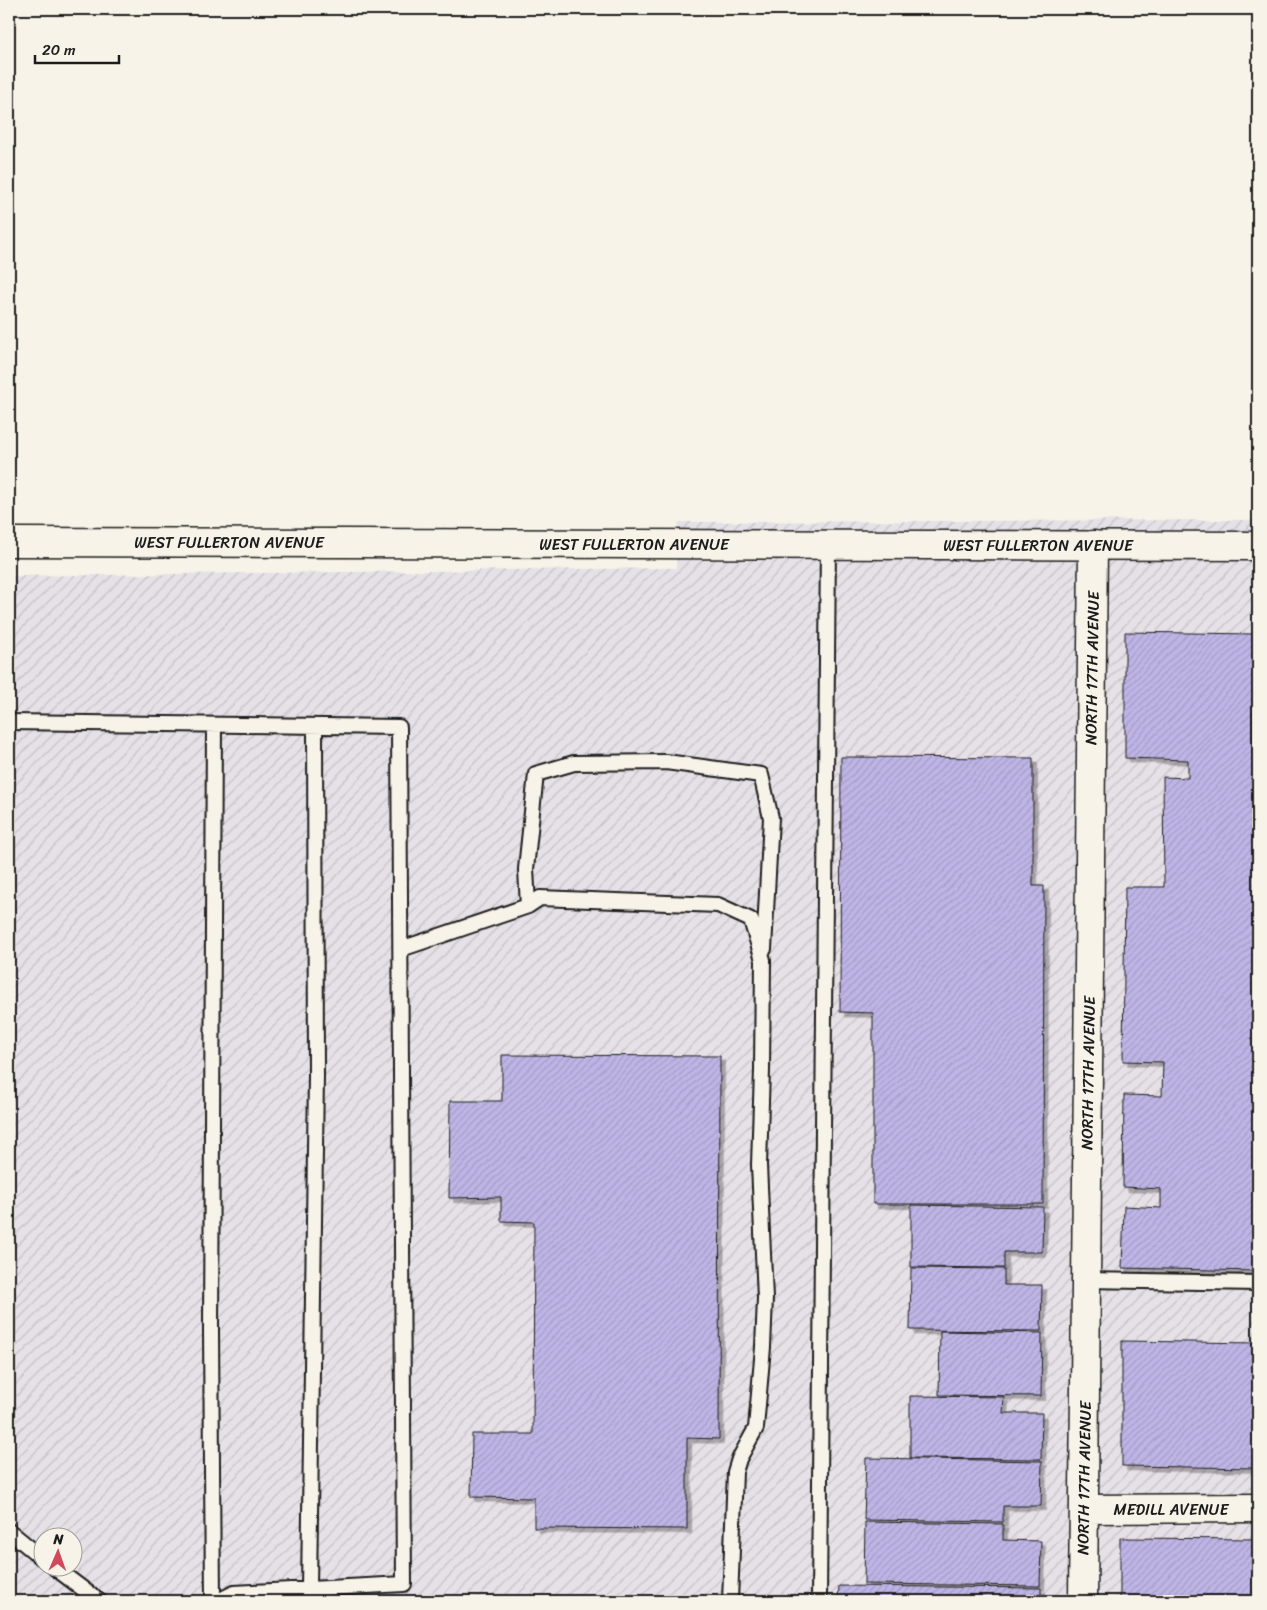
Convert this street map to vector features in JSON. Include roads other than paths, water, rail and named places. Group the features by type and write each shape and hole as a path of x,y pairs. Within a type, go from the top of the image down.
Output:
{"street":[{"name":"WEST FULLERTON AVENUE","path":"9,542 1258,546"},
{"name":"NORTH 17TH AVENUE","path":"1083,1601 1093,545"},
{"name":"MEDILL AVENUE","path":"1084,1509 1258,1508"}],"lane":[{"path":"819,1601 828,544"},
{"path":"9,722 399,728 404,1584 234,1593 218,1601"},
{"path":"213,1601 211,1320 214,725"},
{"path":"309,1589 316,1076 315,726"},
{"path":"528,906 526,870 536,774 574,763 666,762 761,774 771,818 763,960 759,1165 765,1298 756,1428 734,1472 730,1601"},
{"path":"401,949 528,906 540,898 718,905 751,920 763,960"},
{"path":"1086,1280 1258,1283"},
{"path":"9,1530 32,1550"},
{"path":"68,1578 98,1601"}]}
